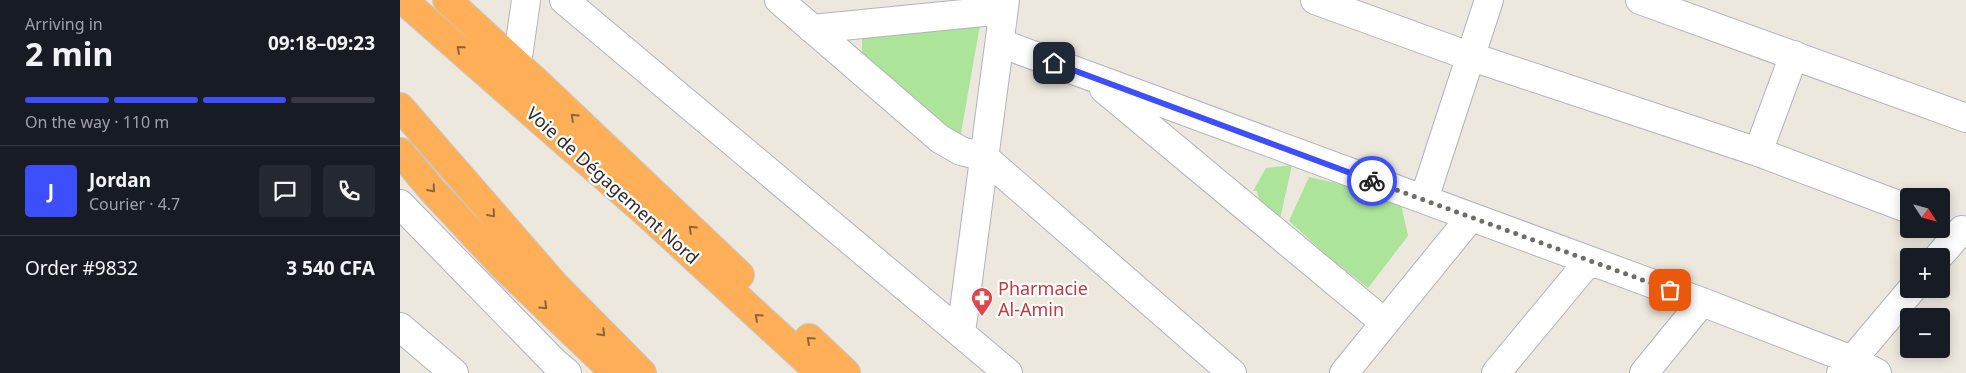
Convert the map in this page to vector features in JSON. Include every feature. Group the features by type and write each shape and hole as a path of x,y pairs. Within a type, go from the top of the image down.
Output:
{"highway":[{"name":"Voie de Dégagement Nord","path":"403,0 646,214 820,373"},
{"path":"447,0 846,373"},
{"path":"400,107 554,284 642,373"},
{"path":"400,152 433,191 504,267 615,373"}],"street":[{"path":"517,64 526,0"},
{"path":"564,0 1008,373"},
{"path":"779,0 940,138 961,151 984,157 1232,373"},
{"path":"1315,0 1469,56 1758,152 1900,206"},
{"path":"1424,200 1469,56 1489,0"},
{"path":"1640,0 1966,118"},
{"path":"812,28 1004,5 961,333"},
{"path":"1000,44 1702,302 1846,366 1877,373"},
{"path":"1758,152 1794,55"},
{"path":"1089,77 1385,324"},
{"path":"400,204 554,362 567,373"},
{"path":"1344,373 1471,217"},
{"path":"1944,248 1956,227"},
{"path":"1496,373 1589,261"},
{"path":"1846,366 1904,298"},
{"path":"1644,373 1702,302"},
{"path":"400,327 454,373"}],"green space":[{"path":"980,25 960,139 862,60 862,34"},
{"path":"1292,165 1280,219 1261,208 1257,191 1253,191 1266,168"},
{"path":"1309,177 1371,191 1401,204 1408,236 1368,288 1325,254 1289,221"}],"way so far":[{"path":"1372,181 1670,290"}],"place":[{"name":"Pharmacie Al-Amin","path":"982,317"}],"route":[{"path":"1054,63 1372,181"}]}
